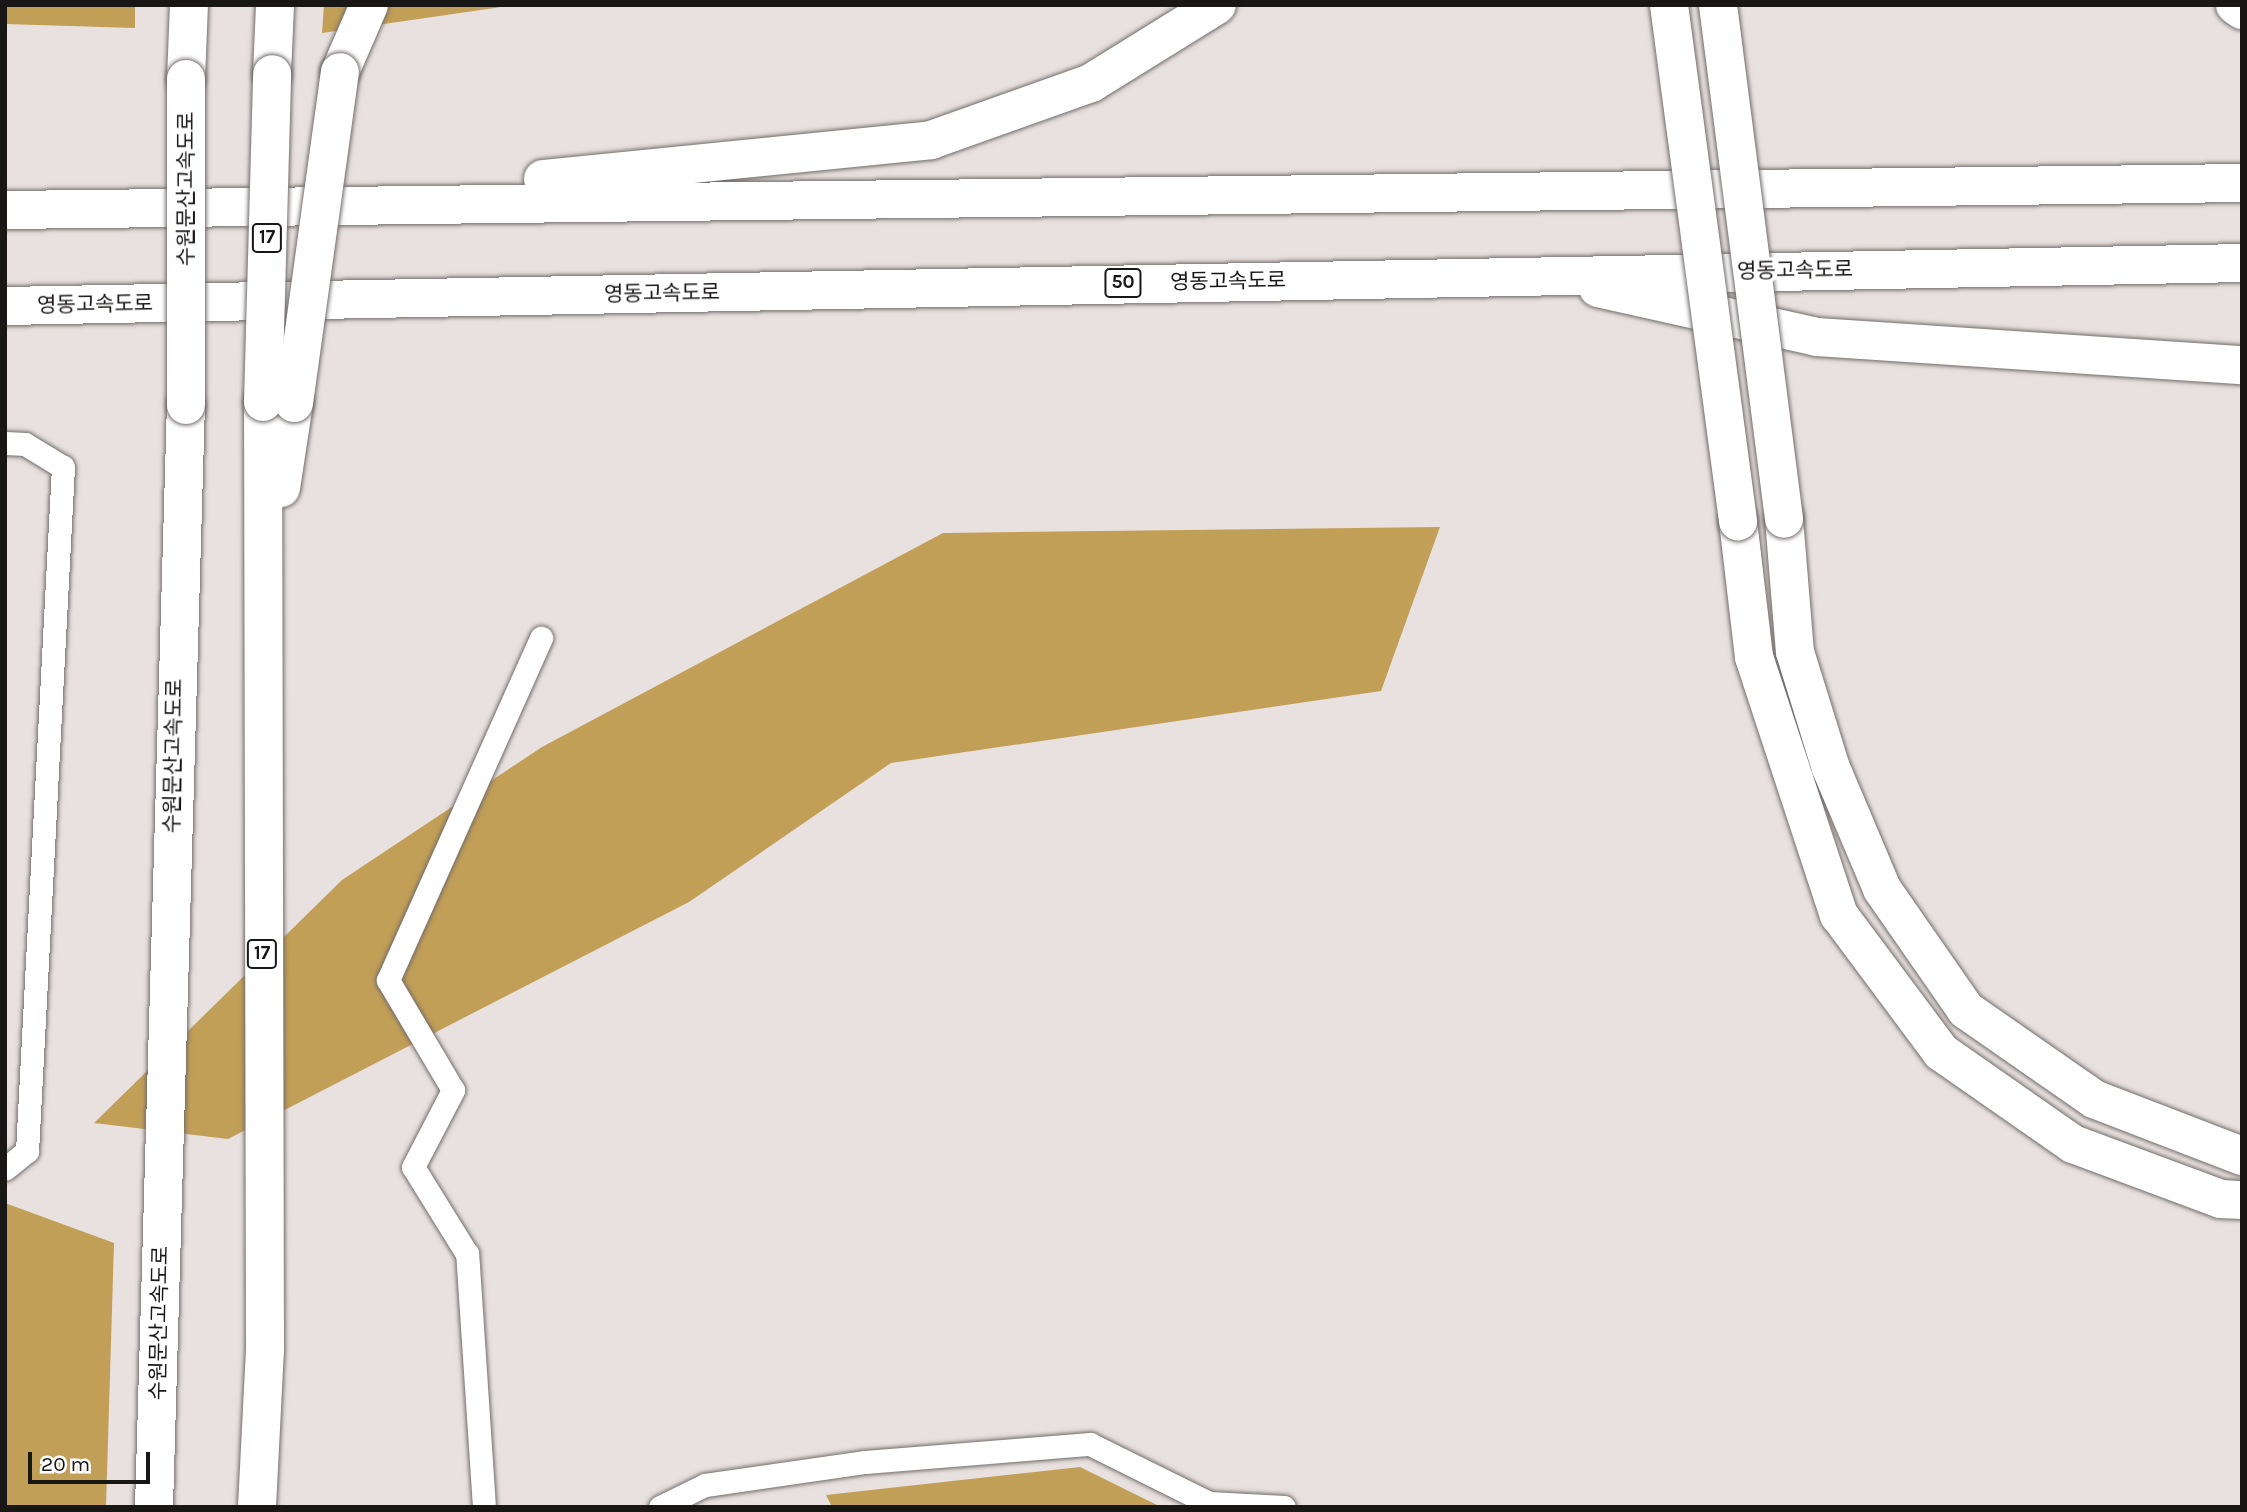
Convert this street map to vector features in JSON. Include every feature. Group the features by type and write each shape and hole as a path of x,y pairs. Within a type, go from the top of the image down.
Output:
{"highway":[{"name":"수원문산고속도로","path":"154,1507 186,405 186,79 189,5"},
{"name":"17","path":"257,1507 265,1351 260,622 279,402 272,74 275,5"},
{"path":"279,402 340,72 369,5"},
{"path":"290,204 931,140 1091,83 1217,5"},
{"path":"1669,5 1754,657 1839,915 1941,1052 2073,1144 2221,1199 2242,1200"},
{"path":"1718,5 1784,519 1795,652 1831,768 1882,889 1966,1010 2094,1099 2242,1156"},
{"path":"2235,5 2242,10"},
{"path":"5,211 290,204 2242,183"},
{"name":"영동고속도로","path":"5,306 1538,274 2242,263"},
{"path":"1538,274 1817,337 2242,365"}],"lane":[{"path":"5,443 25,444 63,467 27,1152 5,1169"},
{"path":"484,1507 467,1254 413,1167 453,1090 388,980 541,638"},
{"path":"660,1507 705,1485 864,1462 1090,1444 1209,1503 1284,1507"}],"shaded area":[{"path":"5,5 135,5 135,28 5,24"},
{"path":"324,5 515,5 322,33"},
{"path":"1440,527 1381,691 891,763 689,902 228,1139 94,1123 342,880 542,747 943,533"},
{"path":"5,1203 114,1243 106,1507 5,1507"},
{"path":"1080,1467 1161,1507 832,1507 826,1495"}]}
